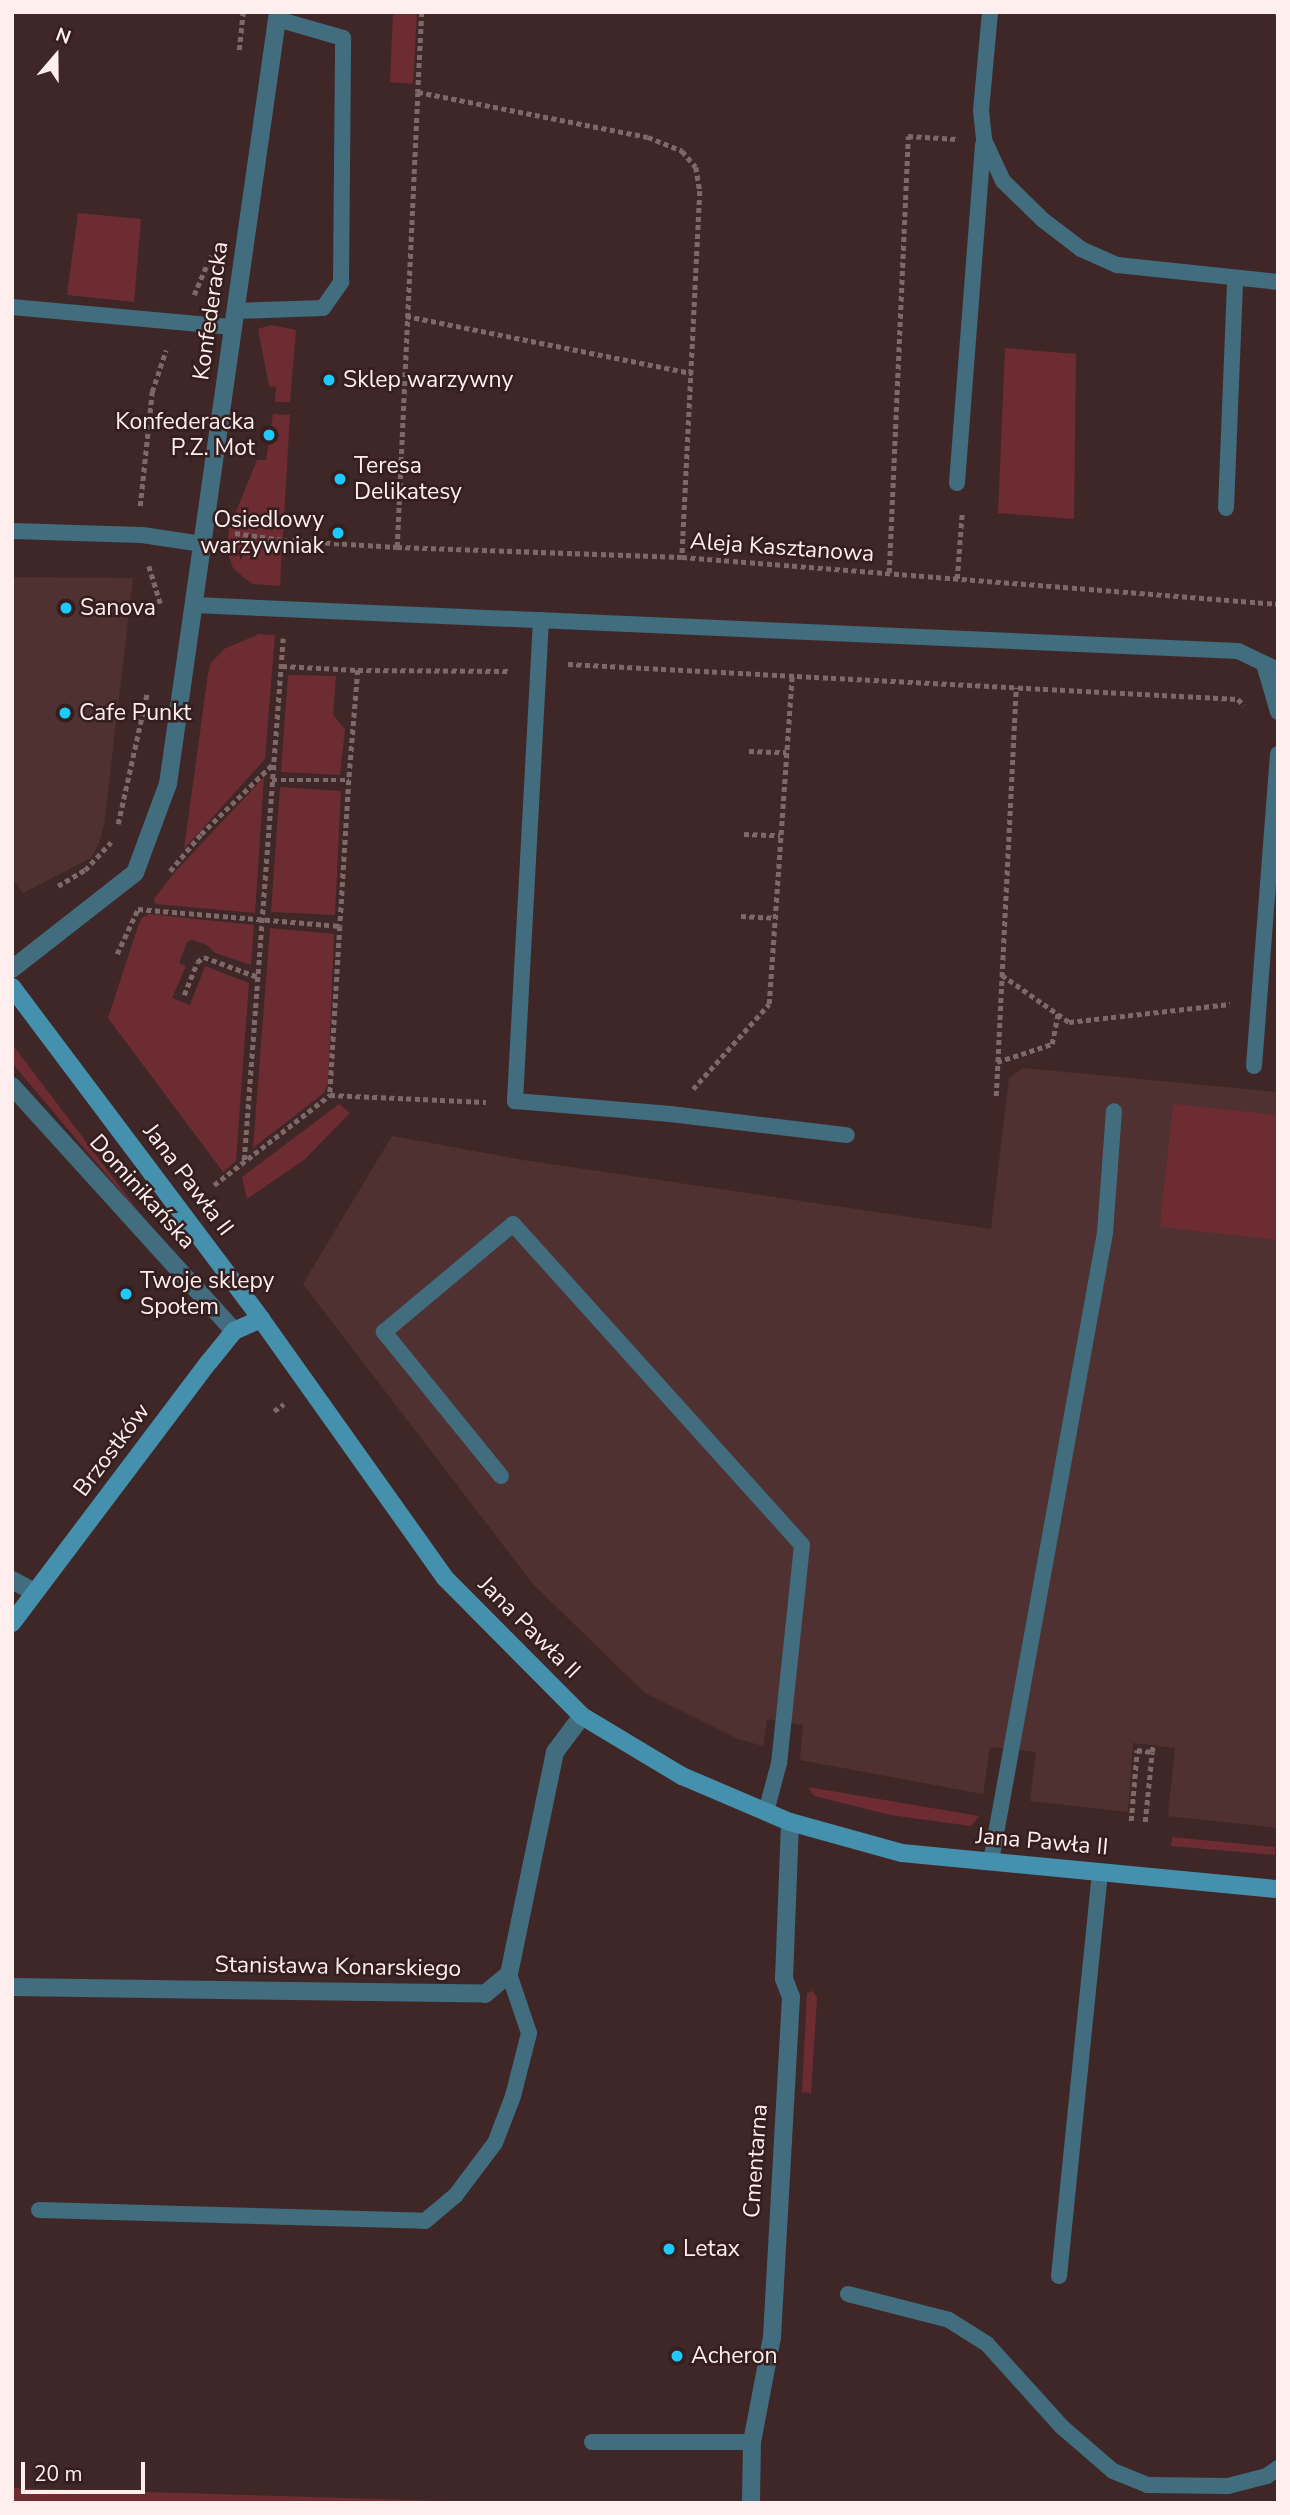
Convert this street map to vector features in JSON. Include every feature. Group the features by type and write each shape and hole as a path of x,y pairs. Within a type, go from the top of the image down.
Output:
{"main road":[{"name":"Jana Pawła II","path":"12,987 261,1319 445,1578 582,1716 682,1776 766,1812 790,1822 902,1853 1278,1889"},
{"name":"Brzostków","path":"12,1623 234,1331 261,1319"}],"street":[{"name":"Konfederacka","path":"12,969 135,873 168,784 278,16"},
{"name":"Dominikańska","path":"12,1086 234,1331"},
{"path":"12,1580 35,1591"},
{"path":"509,1974 555,1752 582,1716"},
{"name":"Cmentarna","path":"751,2503 752,2442 772,2337 791,1997 784,1979 790,1822"},
{"name":"Stanisława Konarskiego","path":"12,1987 485,1994 509,1974"}],"lane":[{"path":"957,483 984,140 981,110 990,12"},
{"path":"12,307 184,322 323,308 341,282 343,38 278,16"},
{"path":"984,140 1003,181 1043,220 1081,249 1117,265 1278,282"},
{"path":"1226,508 1235,279"},
{"path":"12,531 142,535 202,544"},
{"path":"194,605 1238,651 1271,667 1278,712"},
{"path":"541,620 515,1101 670,1114 847,1135"},
{"path":"1254,1066 1278,754"},
{"path":"991,1861 1105,1233 1114,1111"},
{"path":"501,1476 384,1332 513,1224 802,1545 779,1762 766,1812"},
{"path":"1059,2276 1100,1872"},
{"path":"39,2210 425,2221 455,2196 495,2143 513,2096 530,2033 509,1974"},
{"path":"848,2294 949,2320 987,2344 1062,2427 1114,2471 1147,2485 1228,2486 1266,2476 1278,2468"},
{"path":"593,2442 752,2442"}],"path":[{"path":"237,63 243,12"},
{"path":"397,547 422,12"},
{"path":"418,92 648,137 682,151 696,167 700,191 682,557"},
{"path":"889,573 908,136 984,140"},
{"path":"159,618 162,606 139,516 152,392 166,350 184,322 214,248"},
{"path":"406,316 692,373"},
{"path":"957,483 963,488 957,579"},
{"name":"Aleja Kasztanowa","path":"228,532 282,540 397,547 682,557 1278,604"},
{"path":"244,1160 282,666 358,670 514,671 539,665 792,675 1238,699 1252,716"},
{"path":"330,1096 358,670"},
{"path":"670,1114 769,1004 792,675"},
{"path":"58,886 85,870 110,845 118,825 149,682"},
{"path":"996,1096 1016,687"},
{"path":"749,751 786,752"},
{"path":"162,881 201,834 273,764"},
{"path":"272,780 349,780"},
{"path":"744,834 780,835"},
{"path":"117,954 138,909 146,900"},
{"path":"138,909 340,926"},
{"path":"741,916 775,918"},
{"path":"184,995 197,962 204,957 258,977"},
{"path":"1002,975 1069,1022 1232,1004"},
{"path":"997,1062 1052,1044 1058,1014"},
{"path":"214,1185 330,1096 465,1103 515,1101"},
{"path":"1145,1822 1153,1745"},
{"path":"1131,1821 1137,1750 1152,1752"}],"shaded area":[{"path":"390,12 417,12 413,84 390,82 393,13"},
{"path":"78,213 141,219 134,302 67,295"},
{"path":"271,325 296,330 290,402 275,402 276,387 269,386 258,329"},
{"path":"1005,348 1076,354 1074,519 998,513"},
{"path":"273,414 290,415 280,586 253,584 233,568 227,551 229,529 257,460 266,460"},
{"path":"12,577 133,578 104,825 99,843 91,858 23,893 12,878"},
{"path":"259,634 275,635 265,759 184,849 211,663 224,649"},
{"path":"288,675 336,676 333,715 345,729 340,775 281,772"},
{"path":"264,777 255,913 155,904 154,899 174,873"},
{"path":"280,787 341,791 335,915 271,912"},
{"path":"149,914 254,925 251,965 215,953 207,945 192,940 187,942 179,963 186,966 172,998 190,1005 205,966 249,983 236,1161 223,1172 108,1018 138,926 142,918"},
{"path":"270,928 334,934 328,1083 324,1093 253,1148"},
{"path":"12,1044 149,1225 12,1063"},
{"path":"1023,1068 1278,1092 1278,1828 1168,1816 1175,1748 1133,1743 1128,1812 1030,1801 1036,1752 990,1747 983,1794 800,1760 803,1725 767,1719 763,1746 738,1739 645,1693 533,1584 303,1284 392,1136 523,1160 991,1229 1009,1078"},
{"path":"339,1104 350,1113 304,1160 247,1199 242,1177"},
{"path":"1173,1104 1278,1115 1278,1240 1160,1227"},
{"path":"808,1787 979,1816 971,1826 890,1815 814,1796"},
{"path":"1172,1837 1275,1847 1275,1855 1171,1846"},
{"path":"813,1991 817,1998 811,2093 802,2092 807,1993"},
{"path":"12,2488 511,2503 12,2503"}],"place":[{"name":"Sklep warzywny","path":"329,380"},
{"name":"Konfederacka P.Z. Mot","path":"269,435"},
{"name":"Teresa Delikatesy","path":"340,479"},
{"name":"Osiedlowy warzywniak","path":"338,533"},
{"name":"Sanova","path":"66,608"},
{"name":"Cafe Punkt","path":"65,713"},
{"name":"Twoje sklepy Społem","path":"126,1294"},
{"name":"Letax","path":"669,2249"},
{"name":"Acheron","path":"677,2356"}]}
